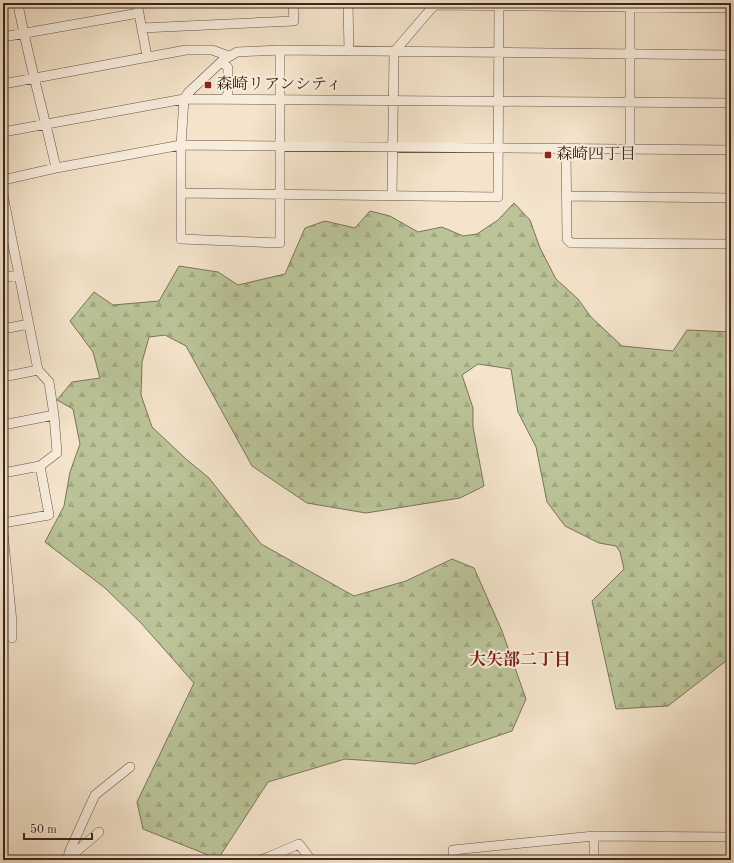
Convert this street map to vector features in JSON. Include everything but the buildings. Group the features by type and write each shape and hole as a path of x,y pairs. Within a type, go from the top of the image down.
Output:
{"street":[{"path":"3,3 18,3 56,168"},
{"path":"137,3 148,56"},
{"path":"142,28 294,21 293,3"},
{"path":"348,3 349,52"},
{"path":"392,195 394,52 435,4 499,6 720,5 731,8"},
{"path":"630,5 630,149"},
{"path":"182,193 498,197 499,6"},
{"path":"3,38 139,13"},
{"path":"3,84 148,56 186,50 212,50 226,59 228,68 228,94 225,99"},
{"path":"280,50 280,243 182,239 181,145 184,99 188,93 226,59 237,52 280,50 349,52 731,55"},
{"path":"3,132 184,99 731,102"},
{"path":"3,180 56,168 181,145 731,150"},
{"path":"566,149 567,239 571,243 731,244"},
{"path":"3,195 6,228 18,275 38,370 49,382 54,415 57,453 40,466 3,473"},
{"path":"567,196 731,198"},
{"path":"3,278 18,275"},
{"path":"3,329 29,324"},
{"path":"3,377 38,370"},
{"path":"3,425 54,415"},
{"path":"3,523 49,515 40,466"},
{"path":"3,533 12,622 12,638"},
{"path":"67,860 70,850 95,795 130,767"},
{"path":"70,850 77,851 99,832"},
{"path":"453,860 453,850 594,836 731,837"},
{"path":"594,836 594,860"},
{"path":"259,860 300,844 311,860"}],"green space":[{"path":"514,203 530,220 540,248 556,279 578,299 591,317 622,346 673,351 687,330 731,332 731,657 668,706 616,709 592,601 624,569 620,552 616,546 599,543 565,526 547,502 536,447 518,412 511,369 478,364 462,375 473,408 473,427 484,486 460,498 366,513 307,503 252,466 186,346 165,335 149,337 142,362 141,395 152,427 209,478 261,544 354,596 406,581 452,559 474,568 502,631 526,699 512,731 415,764 345,759 268,782 218,859 143,829 137,802 194,683 141,623 105,588 45,542 64,506 70,472 80,444 73,409 57,400 72,382 100,378 93,352 70,321 94,292 113,305 159,301 179,266 218,272 238,285 285,274 305,228 325,221 355,228 370,211 390,216 418,232 442,227 463,236 477,234 498,220"}],"place":[{"name":"森崎リアンシティ","path":"208,85"},
{"name":"森崎四丁目","path":"548,155"}],"district":[{"name":"大矢部二丁目","path":"520,660"}]}
